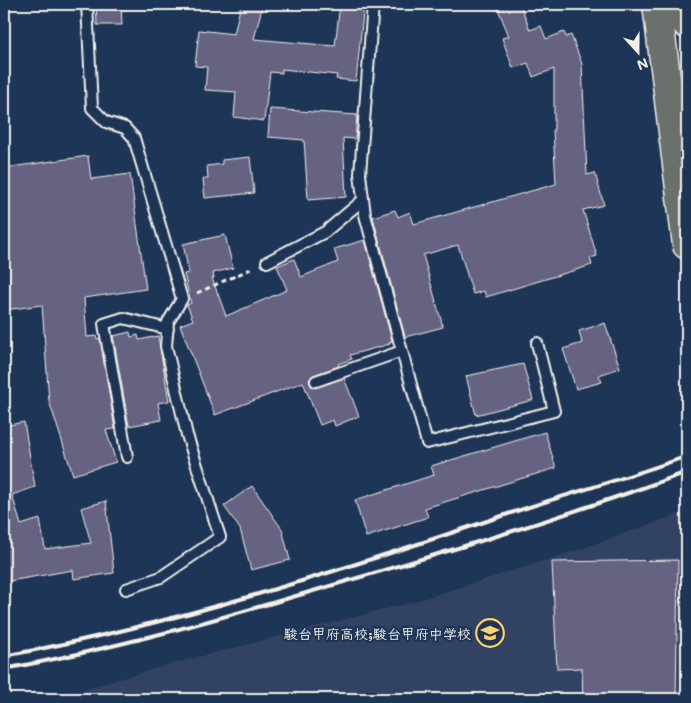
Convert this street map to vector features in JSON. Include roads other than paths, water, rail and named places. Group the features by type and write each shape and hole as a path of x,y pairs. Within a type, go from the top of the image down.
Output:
{"main road":[{"path":"657,4 687,245"},
{"path":"685,4 687,24"}],"lane":[{"path":"87,4 92,108 106,122 125,128 134,138 182,299 168,322 166,346 186,428 220,537 161,577 126,589"},
{"path":"373,4 360,174 363,200 365,215 427,443 554,411 537,344"},
{"path":"267,262 325,232 363,200"},
{"path":"127,457 104,324 123,318 168,329"},
{"path":"316,381 402,351"}],"railway":[{"path":"4,656 132,628 258,594 687,456"},
{"path":"4,669 86,652 249,610 510,532 687,472"}],"place":[{"name":"駿台甲府高校;駿台甲府中学校","path":"490,633"}]}
